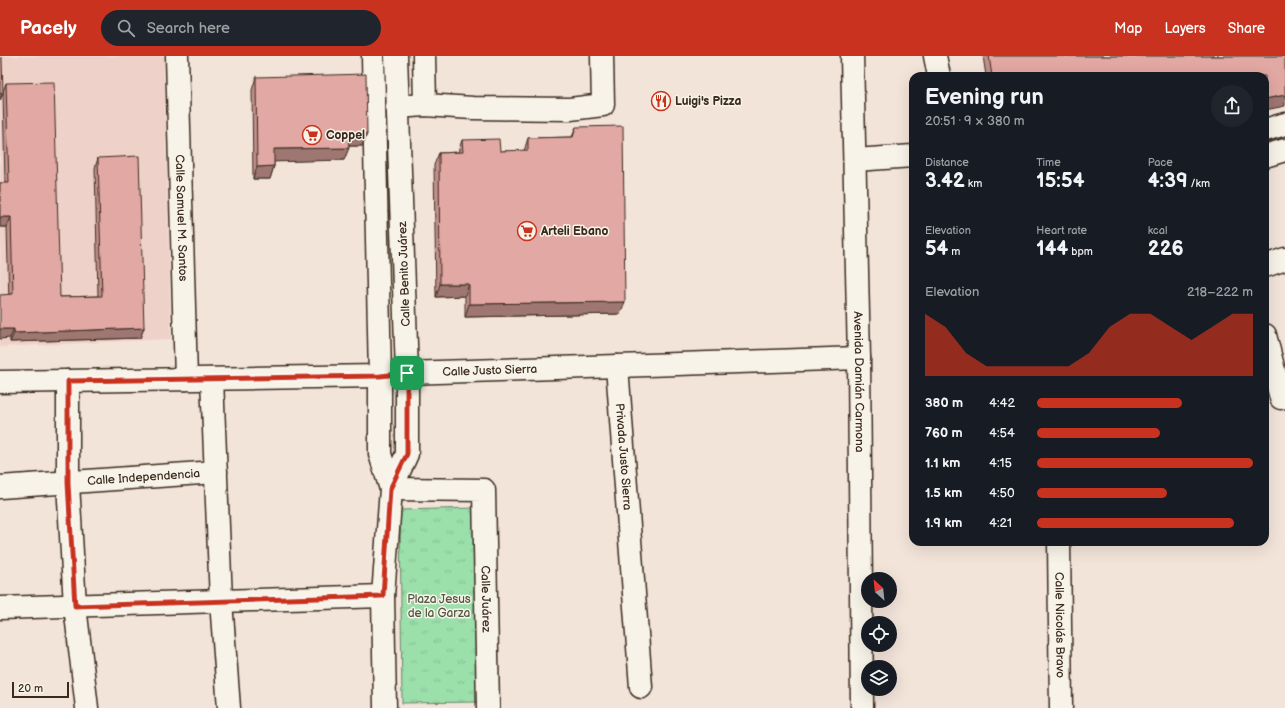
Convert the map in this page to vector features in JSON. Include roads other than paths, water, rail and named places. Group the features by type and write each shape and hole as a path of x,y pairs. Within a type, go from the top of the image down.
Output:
{"street":[{"name":"Calle Samuel M. Santos","path":"177,56 186,379"},
{"name":"Calle Benito Juárez","path":"373,56 380,376 380,454 390,489 383,596 384,708"},
{"name":"Calle Benito Juárez","path":"390,489 407,454 407,373 396,56"},
{"path":"424,56 425,105"},
{"path":"397,107 425,105 473,108 570,109 603,105 602,56"},
{"name":"Avenida Damián Carmona","path":"852,56 859,358 862,708"},
{"path":"935,56 938,72"},
{"path":"1269,129 1285,124"},
{"path":"1269,155 1285,150"},
{"path":"855,160 909,156"},
{"path":"1269,265 1285,259"},
{"path":"1269,349 1283,397"},
{"name":"Calle Justo Sierra","path":"0,382 380,376 407,373 859,358"},
{"name":"Privada Justo Sierra","path":"617,366 641,686"},
{"path":"212,379 221,601 229,708"},
{"path":"68,381 68,483 75,606 87,708"},
{"name":"Calle Independencia","path":"0,487 216,472"},
{"name":"Calle Juárez","path":"390,489 484,490 488,708"},
{"name":"Calle Nicolás Bravo","path":"1059,546 1061,708"},
{"path":"0,608 383,596"}],"place":[{"name":"Luigi's Pizza","path":"661,101"},
{"name":"Coppel","path":"312,135"},
{"name":"Arteli Ebano","path":"527,231"}],"park label":[{"name":"Plaza Jesus de la Garza","path":"439,606"}]}
